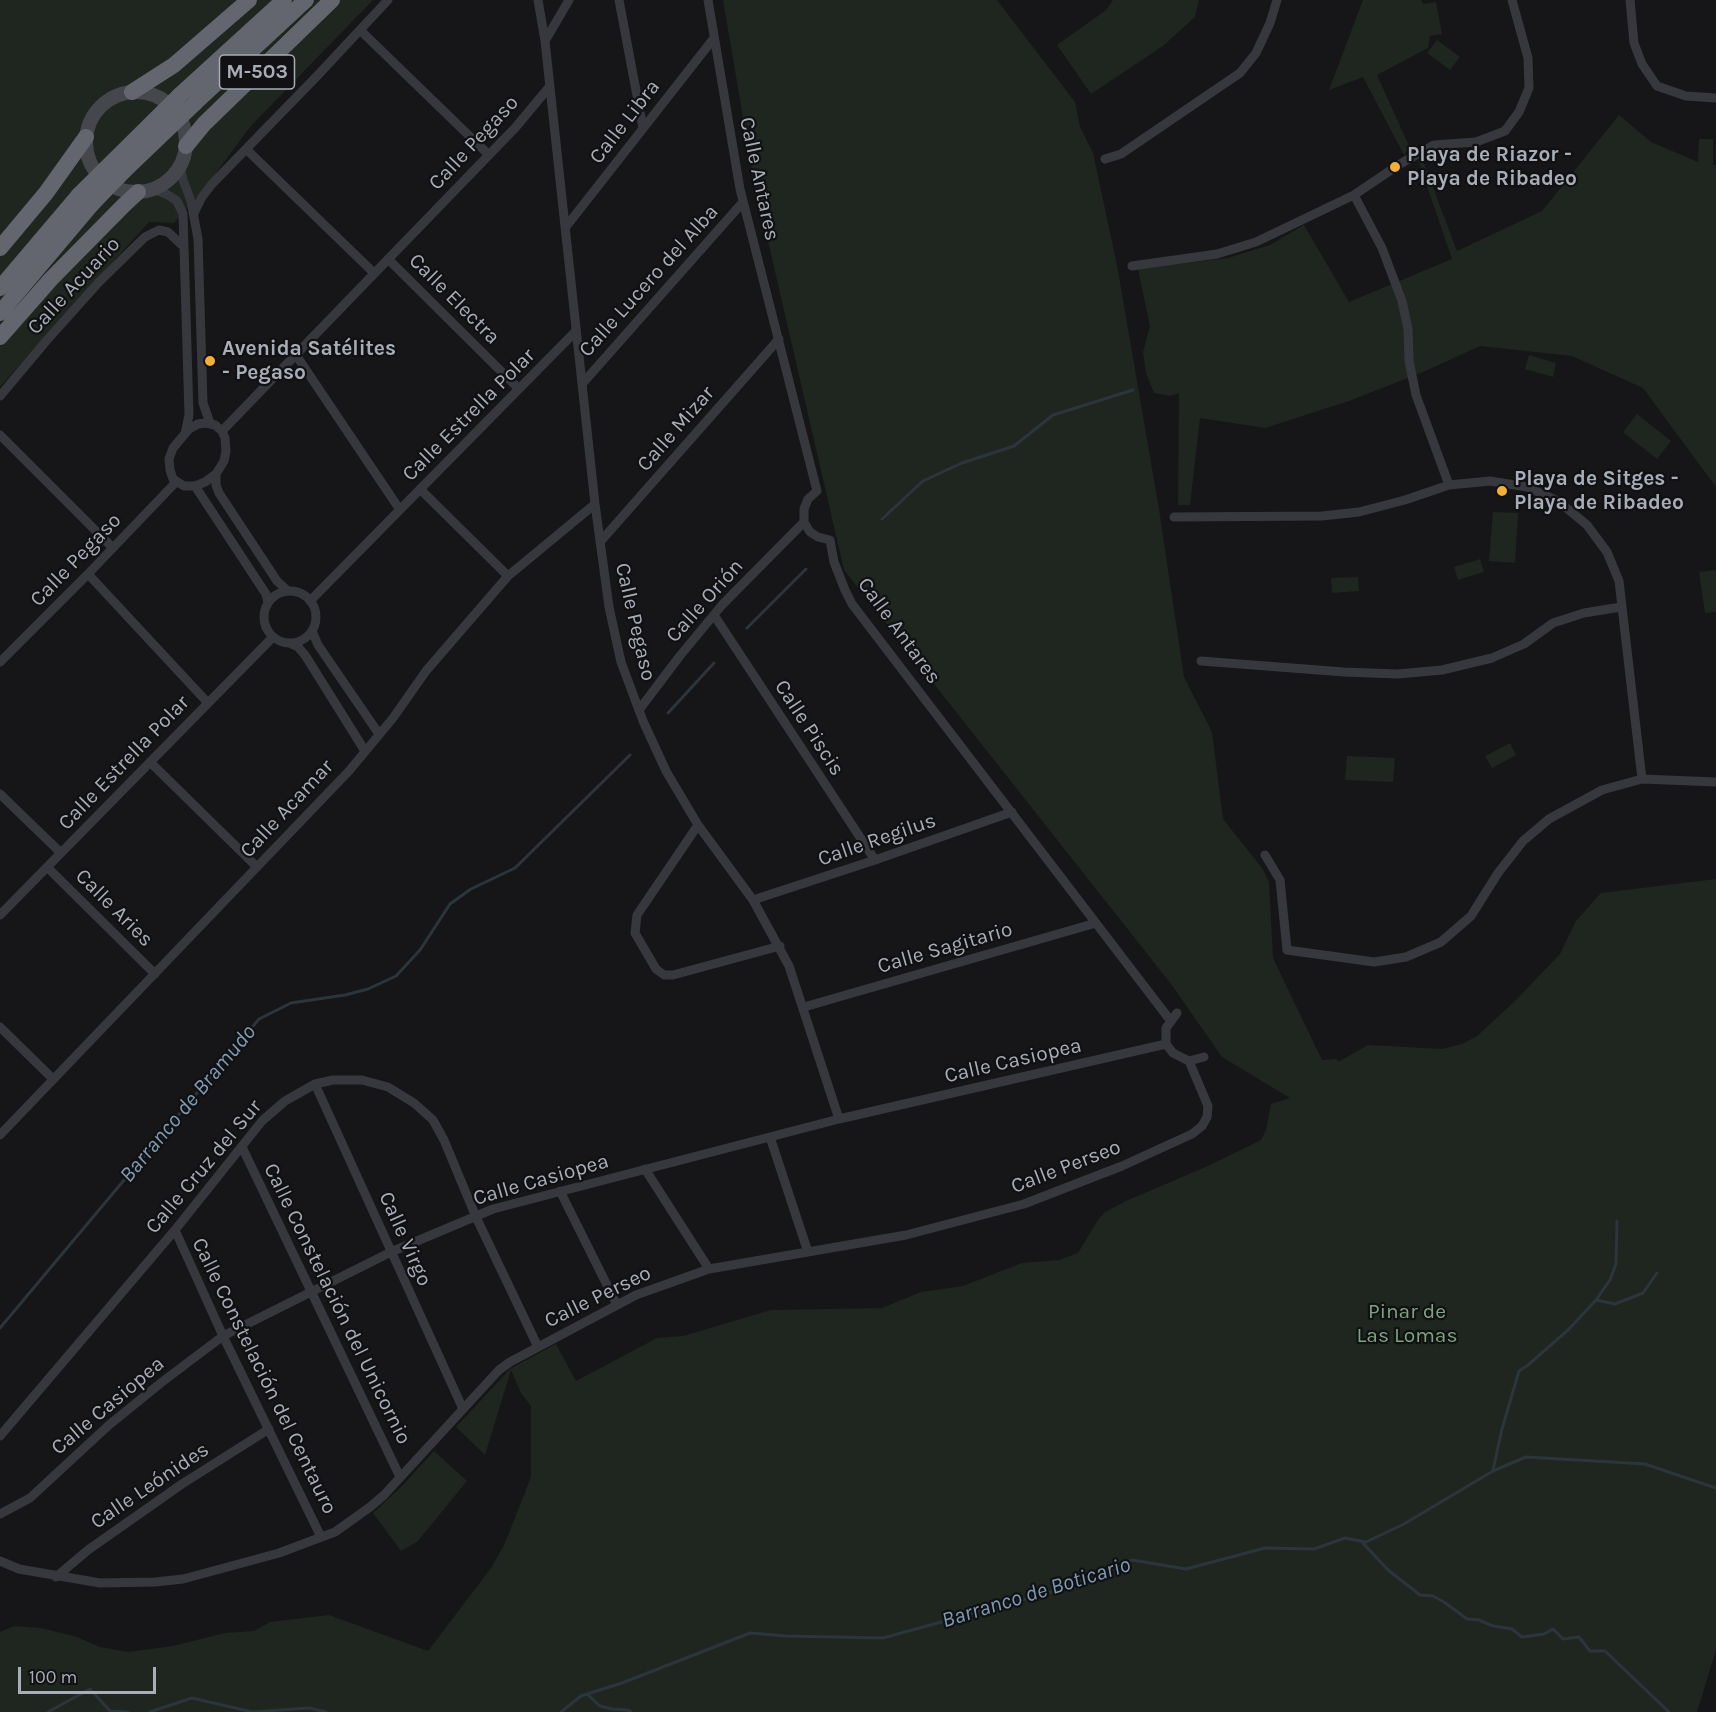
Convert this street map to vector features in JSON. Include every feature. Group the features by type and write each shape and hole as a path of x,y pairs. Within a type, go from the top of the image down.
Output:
{"highway":[{"name":"M-503","path":"132,92 174,65 249,0"},
{"name":"M-503","path":"0,288 85,200 180,95 284,0"},
{"name":"M-503","path":"0,313 85,200 126,168 306,0"},
{"name":"M-503","path":"186,146 204,124 332,0"},
{"path":"0,248 58,178 86,137"},
{"path":"0,337 60,270 124,205 146,191"}],"street":[{"path":"194,213 212,184 388,0"},
{"name":"Calle Pegaso","path":"538,0 545,41 595,504 609,607 619,651 639,710 666,771 698,825 753,900 780,946 804,1007 839,1119"},
{"path":"545,41 569,0"},
{"path":"619,0 643,128"},
{"name":"Calle Antares","path":"708,0 743,202 817,491 808,499 804,509 804,522 810,532 830,540 834,562 844,590 852,604 1096,923 1173,1016 1166,1028 1166,1044"},
{"path":"1105,159 1121,154 1240,73 1256,53 1270,23 1277,0"},
{"path":"1131,266 1217,254 1256,242 1354,195 1400,164 1434,146 1476,142 1505,131 1519,112 1529,88 1528,58 1512,0"},
{"path":"1630,0 1634,43 1642,64 1658,86 1686,96 1716,98"},
{"path":"360,30 489,155"},
{"name":"Calle Libra","path":"565,228 714,38"},
{"name":"Calle Pegaso","path":"222,431 515,128 550,86"},
{"path":"146,191 173,176 180,166 186,146 185,129 177,113 165,101 149,93 132,92 115,97 101,106 89,126 86,137 88,154 94,170 106,182 121,190 168,195 177,201 181,209 184,221 189,415 185,434"},
{"path":"246,149 374,273"},
{"path":"180,166 194,213 198,239 203,404 210,423 222,431 226,452 224,462 216,474 195,486 184,486 176,482 170,470 169,459 185,434 198,424 210,423"},
{"path":"1354,195 1382,248 1402,301 1408,329 1409,361 1416,395 1449,485"},
{"name":"Calle Lucero del Alba","path":"582,384 743,202"},
{"name":"Calle Acuario","path":"0,396 62,323 145,237 159,230 168,232 184,247"},
{"name":"Calle Electra","path":"388,259 519,389"},
{"name":"Calle Estrella Polar","path":"310,601 576,331"},
{"name":"Calle Mizar","path":"600,542 779,339"},
{"path":"296,355 400,510"},
{"path":"0,435 113,548"},
{"path":"216,474 219,493 277,581 288,591"},
{"path":"1174,517 1322,516 1359,512 1449,485 1490,481 1527,487 1558,501 1587,525 1606,552 1618,581 1642,779"},
{"name":"Calle Pegaso","path":"0,662 176,482"},
{"path":"195,486 266,594 268,603"},
{"path":"420,489 508,576"},
{"name":"Calle Acamar","path":"0,1135 365,751 426,671 508,576 595,504"},
{"name":"Calle Orión","path":"639,710 714,615 804,522"},
{"path":"88,574 208,703"},
{"path":"289,643 304,639 312,631 315,611 310,601 302,594 288,591 278,593 268,603 264,613 265,624 273,637 298,647 305,655 365,751"},
{"path":"1201,661 1344,672 1398,674 1442,670 1492,658 1524,644 1553,623 1584,613 1621,607"},
{"name":"Calle Piscis","path":"714,615 874,860"},
{"path":"312,631 318,645 379,734"},
{"name":"Calle Estrella Polar","path":"0,915 273,637"},
{"path":"150,762 257,867"},
{"path":"1265,855 1280,880 1287,951 1374,962 1406,957 1441,942 1471,916 1498,873 1523,841 1549,819 1602,790 1642,779 1716,782"},
{"path":"0,794 61,853"},
{"name":"Calle Regilus","path":"753,900 1012,812"},
{"path":"698,825 637,915 635,933 656,969 664,975 673,975 780,946"},
{"name":"Calle Aries","path":"47,867 155,974"},
{"name":"Calle Sagitario","path":"804,1007 1096,923"},
{"path":"0,1027 53,1079"},
{"path":"1166,1044 1173,1053 1189,1061 1204,1057"},
{"name":"Calle Casiopea","path":"0,1514 30,1498 109,1425 223,1336 391,1252 493,1209 839,1119 1166,1044"},
{"name":"Calle Perseo","path":"0,1561 19,1569 100,1583 155,1582 183,1579 279,1553 335,1532 370,1507 499,1370 636,1294 709,1269 906,1235 1023,1204 1122,1166 1192,1134 1202,1126 1207,1117 1208,1106 1189,1061"},
{"name":"Calle Cruz del Sur","path":"0,1436 175,1230 262,1121 285,1101 315,1084 333,1080 362,1080 388,1087 414,1103 433,1120 538,1347"},
{"name":"Calle Virgo","path":"315,1084 463,1409"},
{"path":"770,1137 808,1251"},
{"name":"Calle Constelación del Unicornio","path":"242,1147 400,1477"},
{"path":"645,1169 709,1269"},
{"path":"560,1191 617,1305"},
{"name":"Calle Constelación del Centauro","path":"175,1230 223,1336 321,1537"},
{"name":"Calle Leónides","path":"56,1577 88,1550 182,1484 269,1430"}],"green space":[{"path":"0,0 373,0 250,127 202,192 174,223 149,222 0,387"},
{"name":"Pinar de Las Lomas","path":"723,0 997,0 1075,102 1080,127 1093,153 1117,265 1159,509 1184,677 1212,732 1223,819 1262,868 1269,882 1273,958 1322,1060 1337,1059 1338,1062 1368,1045 1442,1049 1462,1044 1477,1036 1515,1001 1560,954 1576,921 1601,893 1716,879 1716,1650 1697,1712 0,1712 0,1632 14,1626 41,1628 77,1637 100,1647 128,1652 173,1646 225,1633 254,1631 270,1622 329,1615 428,1651 491,1568 505,1543 531,1477 531,1406 521,1393 511,1370 485,1455 456,1427 510,1369 556,1344 576,1381 657,1338 683,1336 771,1310 882,1308 921,1292 963,1286 1022,1263 1059,1260 1078,1253 1105,1212 1261,1140 1266,1130 1271,1104 1290,1098 1222,1057 1171,984 844,570 753,176"},
{"path":"1113,0 1199,0 1195,17 1163,46 1091,94 1057,45 1106,10"},
{"path":"1363,0 1421,0 1423,4 1436,2 1442,34 1430,36 1428,48 1377,75 1410,148 1404,155 1363,77 1329,90"},
{"path":"1437,40 1460,57 1450,70 1427,53"},
{"path":"1619,115 1651,142 1698,162 1699,139 1713,139 1713,165 1716,165 1716,487 1643,388 1572,356 1480,346 1423,372 1349,401 1265,428 1200,418 1190,505 1178,505 1179,393 1170,396 1154,393 1146,373 1143,352 1150,326 1138,269 1228,258 1270,245 1304,225 1349,302 1452,259 1418,160 1422,158 1457,251 1542,211"},
{"path":"1529,355 1556,363 1553,377 1525,369"},
{"path":"1637,414 1671,441 1657,459 1623,432"},
{"path":"1493,512 1518,513 1515,563 1489,561"},
{"path":"1480,559 1484,572 1458,580 1454,567"},
{"path":"1716,570 1716,612 1705,613 1699,572"},
{"path":"1358,577 1359,591 1332,593 1331,578"},
{"path":"1510,743 1516,755 1492,768 1485,756"},
{"path":"1347,756 1395,758 1393,782 1345,780"},
{"path":"434,1451 467,1481 417,1542 401,1551 373,1513"}],"waterway":[{"name":"Barranco de Bramudo","path":"882,519 923,481 962,463 1014,446 1053,415 1133,390"},
{"name":"Barranco de Bramudo","path":"747,628 806,569"},
{"name":"Barranco de Bramudo","path":"668,713 714,663"},
{"name":"Barranco de Bramudo","path":"0,1328 259,1019 291,1003 345,995 368,989 396,976 420,950 450,904 471,889 515,868 630,755"},
{"path":"1493,1470 1519,1371 1568,1330 1596,1300 1610,1280 1616,1264 1617,1221"},
{"path":"1596,1300 1615,1304 1643,1293 1657,1273"},
{"name":"Barranco de Boticario","path":"561,1712 581,1696 622,1683 750,1633 883,1638 1069,1587 1132,1560 1186,1569 1265,1548 1314,1549 1345,1538 1366,1542 1404,1524 1493,1471 1526,1457 1645,1464 1716,1488"},
{"path":"1362,1542 1388,1570 1420,1595 1433,1596 1467,1619 1512,1629 1522,1637 1544,1634 1553,1629 1563,1639 1579,1637 1590,1651 1605,1651 1669,1712"},
{"name":"Barranco de Boticario","path":"48,1712 90,1689 110,1711 128,1712"},
{"path":"587,1694 600,1706 631,1712"},
{"name":"Barranco de Boticario","path":"150,1712 192,1698 252,1712 309,1708 326,1712"}],"place":[{"name":"Playa de Riazor - Playa de Ribadeo","path":"1395,167"},
{"name":"Avenida Satélites - Pegaso","path":"210,361"},
{"name":"Playa de Sitges - Playa de Ribadeo","path":"1502,491"}]}
